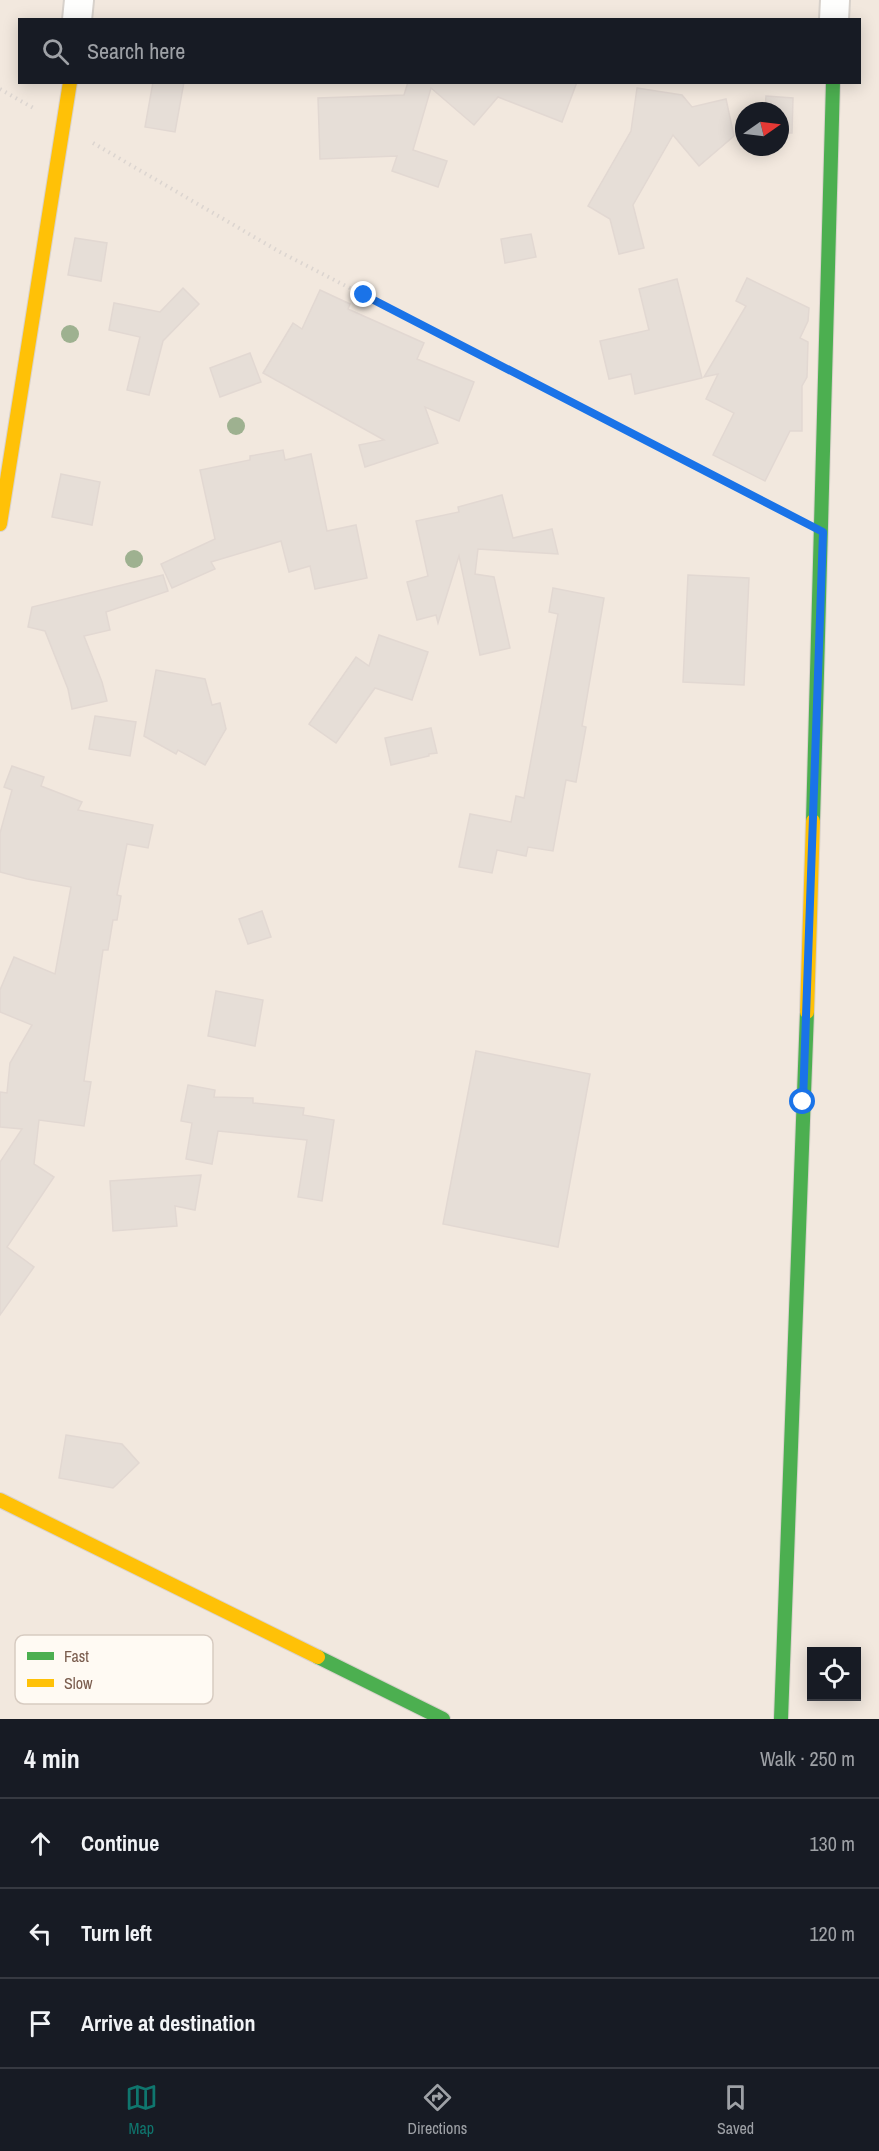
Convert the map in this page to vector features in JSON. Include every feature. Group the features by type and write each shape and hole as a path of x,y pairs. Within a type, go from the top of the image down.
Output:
{"street":[{"path":"77,18 80,0"},
{"path":"834,18 835,0"},
{"path":"0,525 64,127 69,84"},
{"path":"781,1719 823,532 833,84"},
{"path":"0,1500 443,1719"}],"path":[{"path":"0,89 280,252 823,532"}],"shaded area":[{"path":"0,0 879,0 879,1719 0,1719"}],"building":[{"path":"153,84 184,84 175,132 145,127"},
{"path":"407,84 576,84 562,122 498,97 474,125 431,88 413,150 447,161 438,187 392,171 397,156 320,159 318,98 404,95"},
{"path":"637,88 682,95 692,107 726,99 734,136 699,166 673,135 633,205 644,248 619,254 610,219 588,206 631,131"},
{"path":"766,96 793,98 792,133 789,133 789,102 766,102"},
{"path":"531,234 536,257 505,263 501,239"},
{"path":"75,238 107,243 101,281 68,275"},
{"path":"747,278 809,308 808,321 800,338 808,342 807,377 802,386 802,431 790,431 765,481 713,455 734,413 706,399 718,374 704,377 746,306 736,301"},
{"path":"677,279 702,378 635,394 631,374 609,379 600,341 649,330 639,289"},
{"path":"183,288 199,304 163,341 149,395 127,390 140,337 109,330 114,303 160,312"},
{"path":"320,290 350,304 348,309 424,343 417,359 474,382 459,421 425,407 438,443 365,467 359,445 384,440 263,373 293,323 302,329"},
{"path":"250,353 261,382 220,397 210,368"},
{"path":"283,450 285,460 311,454 327,531 356,525 367,578 315,589 310,566 289,572 281,541 211,562 215,569 172,588 161,564 215,539 200,470 250,460 250,456"},
{"path":"61,474 100,482 92,525 52,517"},
{"path":"502,495 513,538 552,529 558,554 478,549 475,574 494,577 510,648 480,655 459,556 438,623 436,615 417,620 407,582 428,576 416,521 459,512 458,507"},
{"path":"163,575 168,591 106,612 110,630 84,636 107,701 72,709 68,689 45,631 28,627 32,607"},
{"path":"688,575 749,578 744,685 683,682"},
{"path":"553,588 604,598 582,726 586,727 576,782 566,780 553,851 528,847 526,856 497,850 492,873 459,867 470,814 511,822 516,796 524,798 558,614 549,612"},
{"path":"379,635 428,652 412,700 375,688 336,743 309,724 356,657 369,666"},
{"path":"156,670 205,679 212,705 220,703 226,729 205,765 178,750 176,754 144,736"},
{"path":"95,716 136,722 130,756 89,749"},
{"path":"431,728 437,753 391,765 385,738"},
{"path":"12,766 44,777 41,786 82,802 78,810 153,825 148,848 127,844 117,895 121,896 117,920 113,920 108,950 103,950 84,1081 91,1082 84,1126 39,1120 34,1164 54,1177 7,1247 34,1267 0,1315 0,1162 22,1129 0,1127 0,1092 7,1093 10,1063 32,1025 0,1012 0,990 14,957 55,974 71,887 0,872 0,833 12,790 4,787"},
{"path":"262,911 271,937 248,944 239,919"},
{"path":"216,991 263,1000 255,1046 208,1036"},
{"path":"476,1051 590,1074 558,1247 443,1224"},
{"path":"188,1085 215,1090 214,1097 253,1098 253,1103 304,1108 303,1115 334,1120 322,1201 298,1197 307,1140 218,1131 212,1164 186,1159 192,1123 181,1121"},
{"path":"201,1175 195,1210 175,1206 177,1226 113,1231 110,1181"},
{"path":"66,1435 122,1444 139,1463 113,1488 59,1478"}],"traffic: fast":[{"path":"813,821 833,84"},
{"path":"781,1719 807,1012"},
{"path":"318,1657 443,1719"}],"traffic: slow":[{"path":"0,524 70,84"},
{"path":"807,1012 813,821"},
{"path":"0,1500 318,1657"}],"route":[{"path":"364,295 823,532 803,1102"}]}
